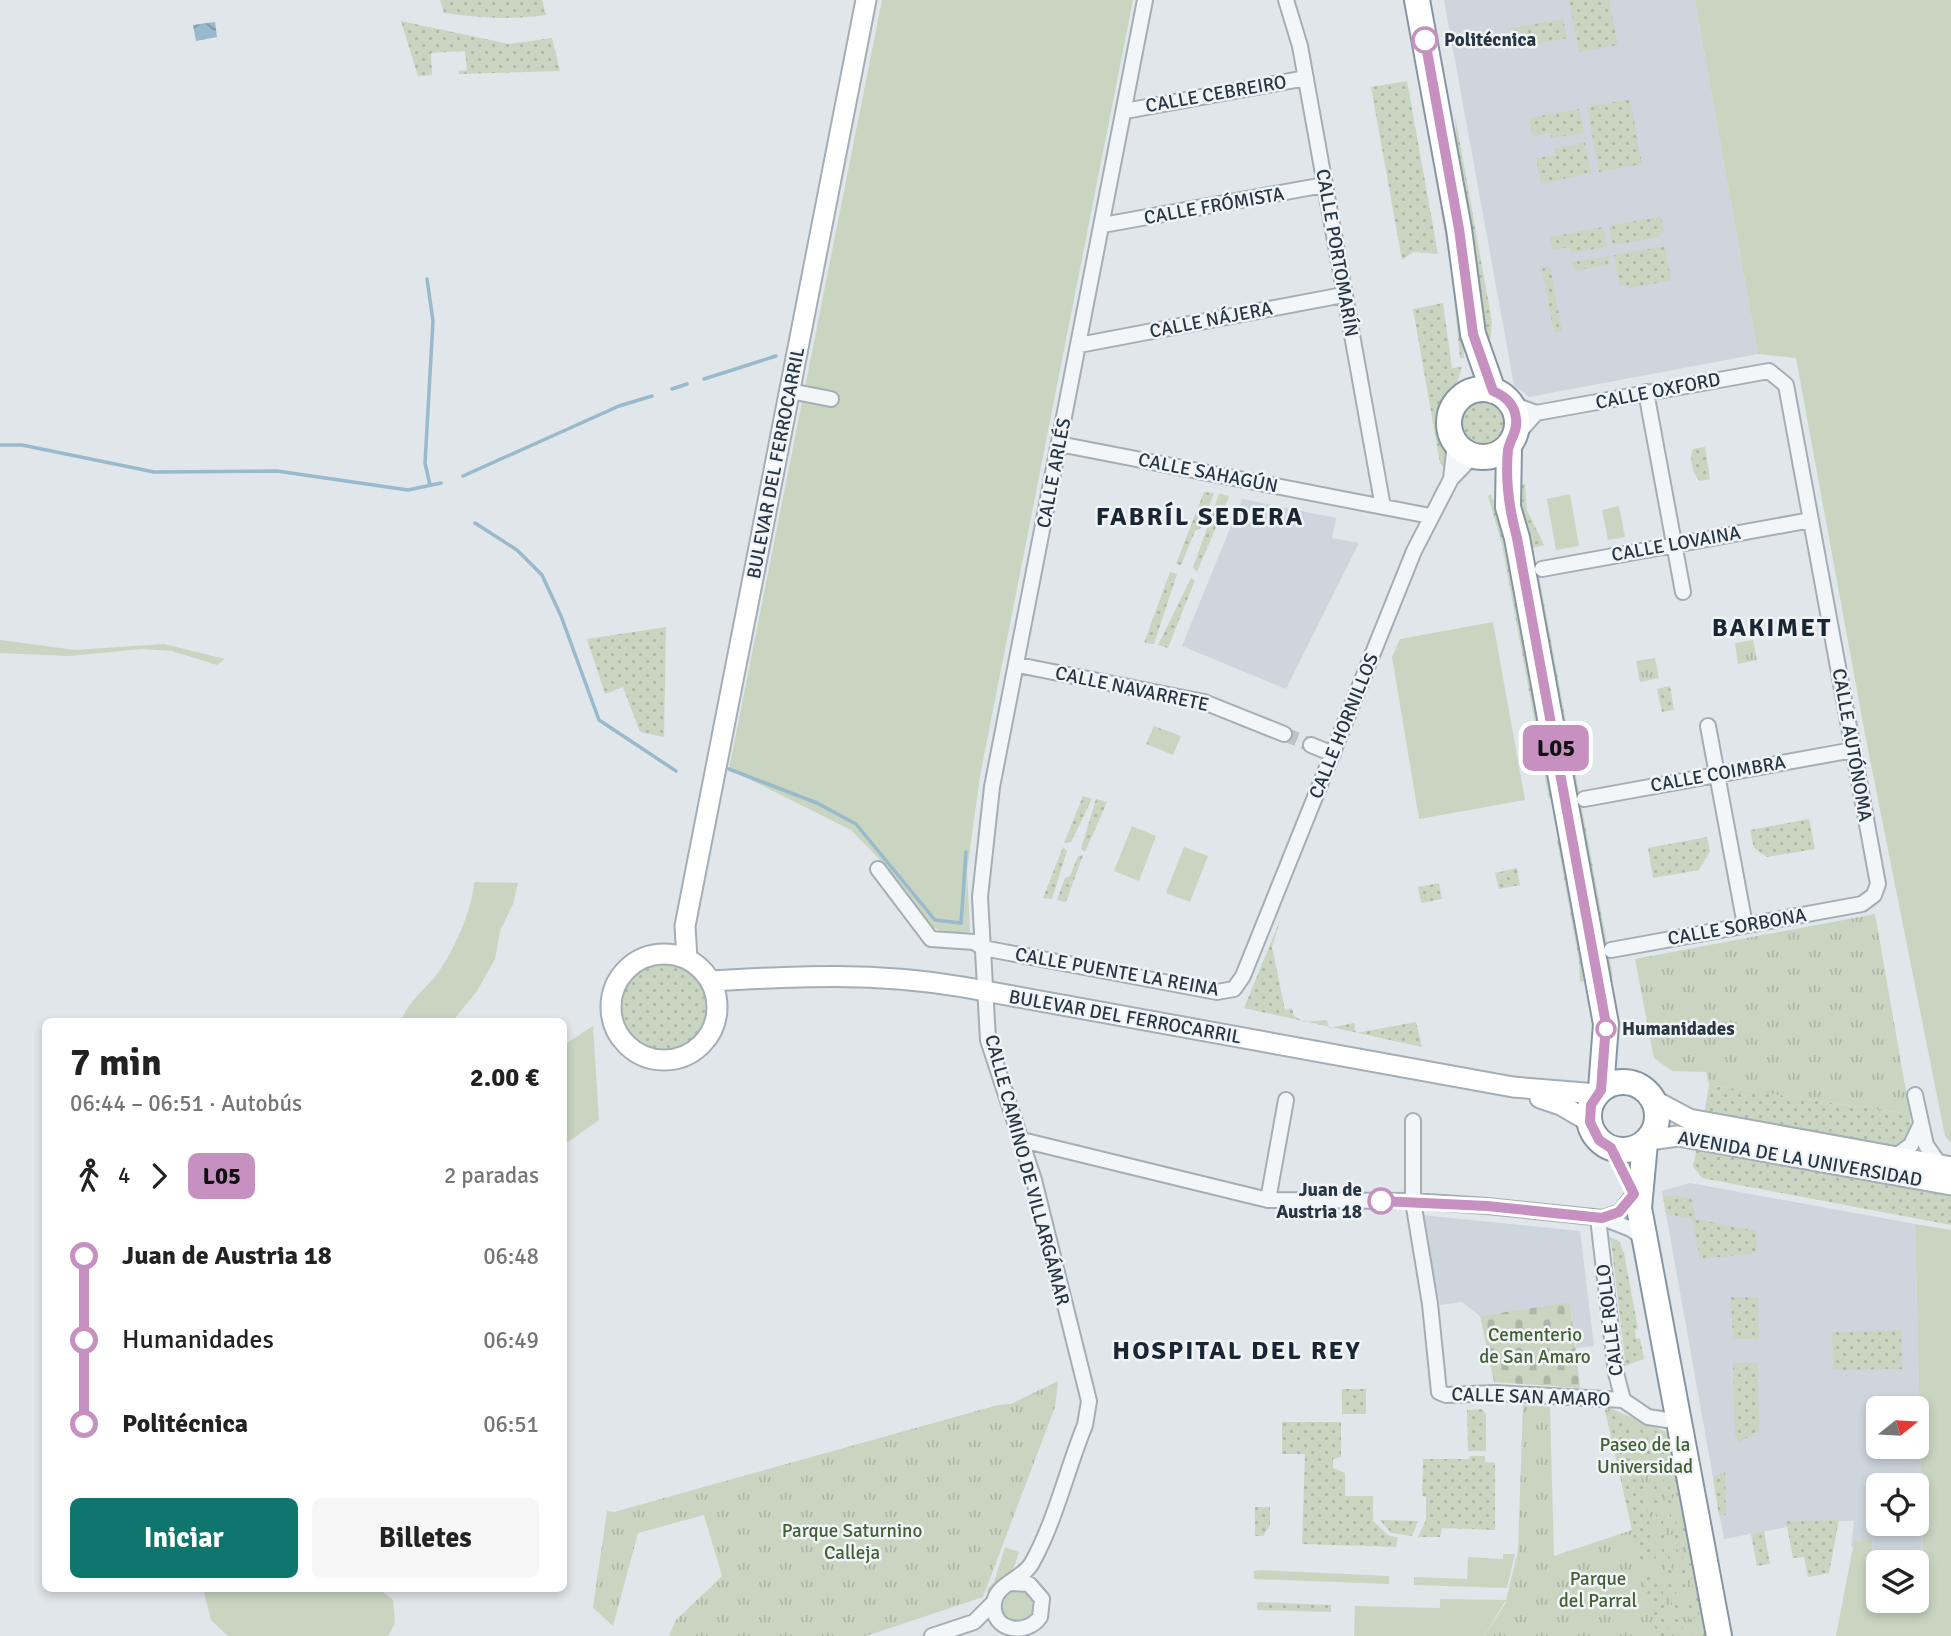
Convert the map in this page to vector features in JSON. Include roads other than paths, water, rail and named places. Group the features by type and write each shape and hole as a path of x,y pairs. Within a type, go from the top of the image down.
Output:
{"highway":[{"path":"1417,0 1459,229 1473,334 1469,369 1461,397 1449,415 1450,434 1469,452 1508,507"},
{"path":"1473,334 1502,397 1516,417 1511,442 1508,507 1517,538 1606,1024 1628,1071 1646,1093 1658,1121 1647,1141 1637,1201"},
{"path":"1461,397 1471,391 1502,397"},
{"path":"1469,452 1494,456 1511,442"},
{"path":"1606,1024 1599,1092 1591,1105 1590,1122 1599,1140 1611,1148 1629,1150 1647,1141"},
{"path":"1599,1092 1616,1082 1646,1093"},
{"path":"1611,1148 1637,1201 1646,1241 1719,1636"}],"main road":[{"name":"BULEVAR DEL FERROCARRIL","path":"678,957 866,0"},
{"path":"653,955 678,957 713,987 716,1014 709,1035 687,1055 656,1060 640,1055 627,1046 611,1017 611,1000 615,985 624,971 637,961 653,955"},
{"name":"BULEVAR DEL FERROCARRIL","path":"713,987 735,980 810,974 880,975 985,991 1513,1087 1599,1092"},
{"name":"BULEVAR DEL FERROCARRIL","path":"1513,1087 1561,1105 1590,1122"},
{"name":"AVENIDA DE LA UNIVERSIDAD","path":"1646,1093 1689,1119 1946,1166"},
{"name":"AVENIDA DE LA UNIVERSIDAD","path":"1647,1141 1678,1136 1951,1185"}],"street":[{"name":"CALLE ARLÉS","path":"983,948 980,897 982,856 992,787 1104,225 1145,0"},
{"name":"CALLE PORTOMARÍN","path":"1286,0 1306,78 1343,295 1390,508"},
{"path":"1423,27 1428,0"},
{"name":"CALLE CEBREIRO","path":"1125,111 1306,78"},
{"name":"CALLE FRÓMISTA","path":"1104,225 1324,185"},
{"name":"CALLE NÁJERA","path":"1079,345 1343,295"},
{"name":"CALLE OXFORD","path":"1536,413 1762,372 1769,371 1779,376"},
{"name":"CALLE AUTÓNOMA","path":"1779,376 1786,385 1878,884 1874,895 1863,904"},
{"path":"790,391 831,399"},
{"path":"1646,392 1683,592"},
{"path":"1502,397 1536,413 1511,442"},
{"name":"CALLE SAHAGÚN","path":"1059,444 1430,516"},
{"name":"CALLE HORNILLOS","path":"1243,976 1418,542 1430,516 1469,452"},
{"name":"CALLE HORNILLOS","path":"1451,479 1469,452"},
{"path":"1390,508 1414,523 1418,542"},
{"name":"CALLE LOVAINA","path":"1542,569 1811,520"},
{"name":"CALLE NAVARRETE","path":"1017,665 1204,702 1284,734"},
{"path":"1708,726 1745,925"},
{"path":"1311,745 1333,754"},
{"name":"CALLE COIMBRA","path":"1584,799 1853,750"},
{"path":"878,869 931,939 974,942 983,948"},
{"name":"CALLE SORBONA","path":"1611,950 1863,904"},
{"name":"CALLE PUENTE LA REINA","path":"983,948 1217,992 1234,989 1243,976"},
{"name":"CALLE CAMINO DE VILLARGÁMAR","path":"983,948 991,1050 1022,1140 1089,1401 1085,1425 1033,1563 1034,1588"},
{"path":"1915,1094 1920,1126 1929,1153 1946,1166"},
{"path":"1268,1200 1286,1100"},
{"path":"1413,1121 1413,1201"},
{"path":"1896,1156 1911,1145 1920,1126"},
{"path":"1022,1140 1268,1200 1413,1201 1600,1218 1631,1229 1646,1241"},
{"name":"CALLE SAN AMARO","path":"1413,1201 1430,1304 1439,1392 1446,1395 1496,1393 1623,1400"},
{"path":"1600,1218 1619,1212 1637,1201"},
{"name":"CALLE ROLLO","path":"1600,1218 1616,1373 1623,1400 1648,1417 1680,1422"},
{"name":"CALLE CAMINO DE VILLARGÁMAR","path":"1011,1583 1033,1563"},
{"path":"932,1636 974,1622 994,1602 999,1590 1011,1583 1023,1582 1034,1588 1042,1599 1042,1612 1036,1623 1024,1633 974,1622"},
{"path":"994,1602 1000,1628"}],"water":[{"path":"215,22 217,37 196,41 193,25"}],"waterway":[{"path":"427,279 433,321 425,463 430,485"},
{"path":"704,379 776,356"},
{"path":"672,389 687,384"},
{"path":"463,476 619,406 652,396"},
{"path":"0,445 22,445 154,472 277,471 408,490 441,483"},
{"path":"475,523 517,550 542,575 561,616 599,720 676,771"},
{"path":"729,769 817,803 856,824 935,920 961,923 966,852"}],"tunnel":[{"path":"1284,734 1311,745"}],"place":[{"name":"Politécnica","path":"1425,40"},
{"name":"Humanidades","path":"1606,1029"},
{"name":"Juan de Austria 18","path":"1381,1201"}],"district":[{"name":"FABRÍL SEDERA","path":"1200,517"},
{"name":"BAKIMET","path":"1772,628"},
{"name":"HOSPITAL DEL REY","path":"1237,1351"}],"park label":[{"name":"Cementerio de San Amaro","path":"1535,1346"},
{"name":"Paseo de la Universidad","path":"1645,1456"},
{"name":"Parque Saturnino Calleja","path":"852,1542"},
{"name":"Parque del Parral","path":"1598,1590"}]}
